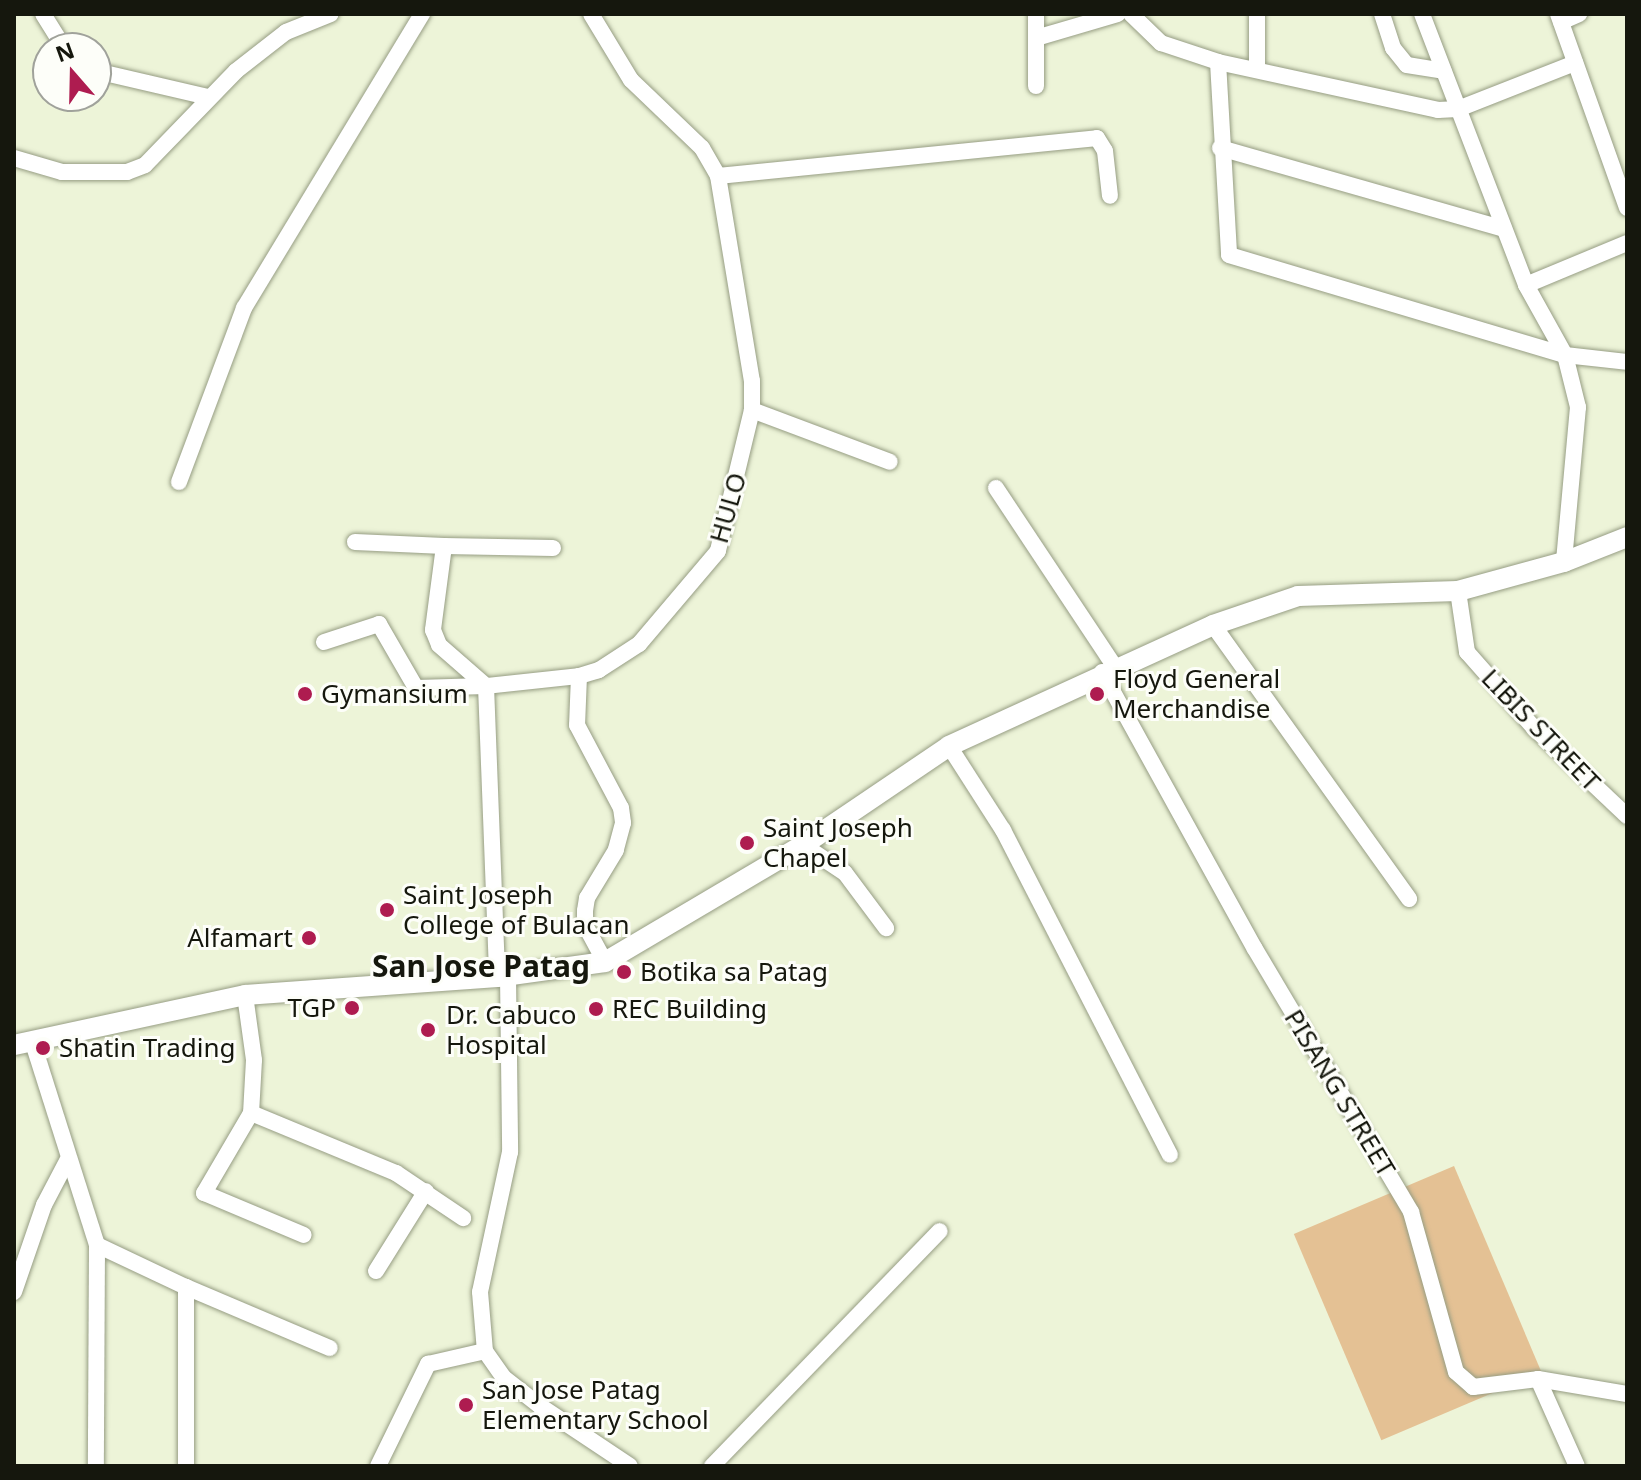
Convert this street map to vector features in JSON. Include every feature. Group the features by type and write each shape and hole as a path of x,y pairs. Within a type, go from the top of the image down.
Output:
{"main road":[{"path":"23,1043 245,995 503,976 605,962 803,845 949,746 1109,669 1213,625 1298,596 1458,591 1564,562 1627,537"}],"street":[{"path":"43,14 54,32"},
{"path":"14,158 62,172 127,172 145,165 208,97 286,32 331,14"},
{"path":"179,482 244,308 422,14"},
{"name":"HULO","path":"324,642 379,624 416,688 486,686 579,676 599,670 639,644 718,551 752,410 718,176 702,148 631,80 591,14"},
{"path":"1036,14 1036,86"},
{"path":"1036,38 1118,14"},
{"path":"1131,14 1161,43 1218,62 1257,67 1438,110 1458,109 1575,63"},
{"path":"1257,14 1257,67"},
{"path":"1382,14 1393,48 1407,65 1444,71"},
{"path":"1422,14 1526,285 1565,355 1578,407 1564,562"},
{"path":"1579,14 1560,18 1627,208"},
{"path":"1218,62 1220,148 1229,255 1565,355 1627,362"},
{"path":"112,75 208,97"},
{"path":"718,176 764,167 1097,138 1105,151 1110,196"},
{"path":"1220,148 1504,229"},
{"path":"1526,285 1627,243"},
{"path":"752,410 890,462"},
{"name":"PISANG STREET","path":"996,488 1109,669 1255,949 1411,1212 1456,1372 1473,1387 1538,1379 1627,1394"},
{"path":"355,542 553,548"},
{"path":"444,546 433,630 439,645 486,686 503,976 510,1152 480,1292 485,1351 503,1377 540,1406 630,1466"},
{"name":"LIBIS STREET","path":"1458,591 1467,652 1534,728 1627,816"},
{"path":"1213,625 1409,899"},
{"path":"579,676 577,725 621,808 623,823 616,850 587,898 585,911 585,925 605,962"},
{"path":"949,746 1003,830 1170,1155"},
{"path":"803,845 845,873 867,895 886,928"},
{"path":"245,995 254,1060 251,1113 204,1193 304,1235"},
{"path":"23,1043 97,1245 96,1466"},
{"path":"251,1113 396,1173 463,1218"},
{"path":"14,1292 44,1205 67,1161"},
{"path":"376,1271 426,1191"},
{"path":"712,1466 940,1231"},
{"path":"97,1245 186,1287 330,1348"},
{"path":"186,1287 186,1466"},
{"path":"378,1466 428,1364 485,1351"},
{"path":"1538,1379 1577,1466"}],"shaded area":[{"path":"1454,1166 1542,1372 1381,1440 1294,1234"}],"place":[{"name":"Gymansium","path":"305,694"},
{"name":"Floyd General Merchandise","path":"1097,694"},
{"name":"Saint Joseph Chapel","path":"747,843"},
{"name":"Saint Joseph College of Bulacan","path":"387,910"},
{"name":"Alfamart","path":"309,938"},
{"name":"Botika sa Patag","path":"624,972"},
{"name":"TGP","path":"352,1008"},
{"name":"REC Building","path":"596,1009"},
{"name":"Dr. Cabuco Hospital","path":"428,1030"},
{"name":"Shatin Trading","path":"43,1048"},
{"name":"San Jose Patag Elementary School","path":"466,1405"}],"district":[{"name":"San Jose Patag","path":"481,966"}]}
